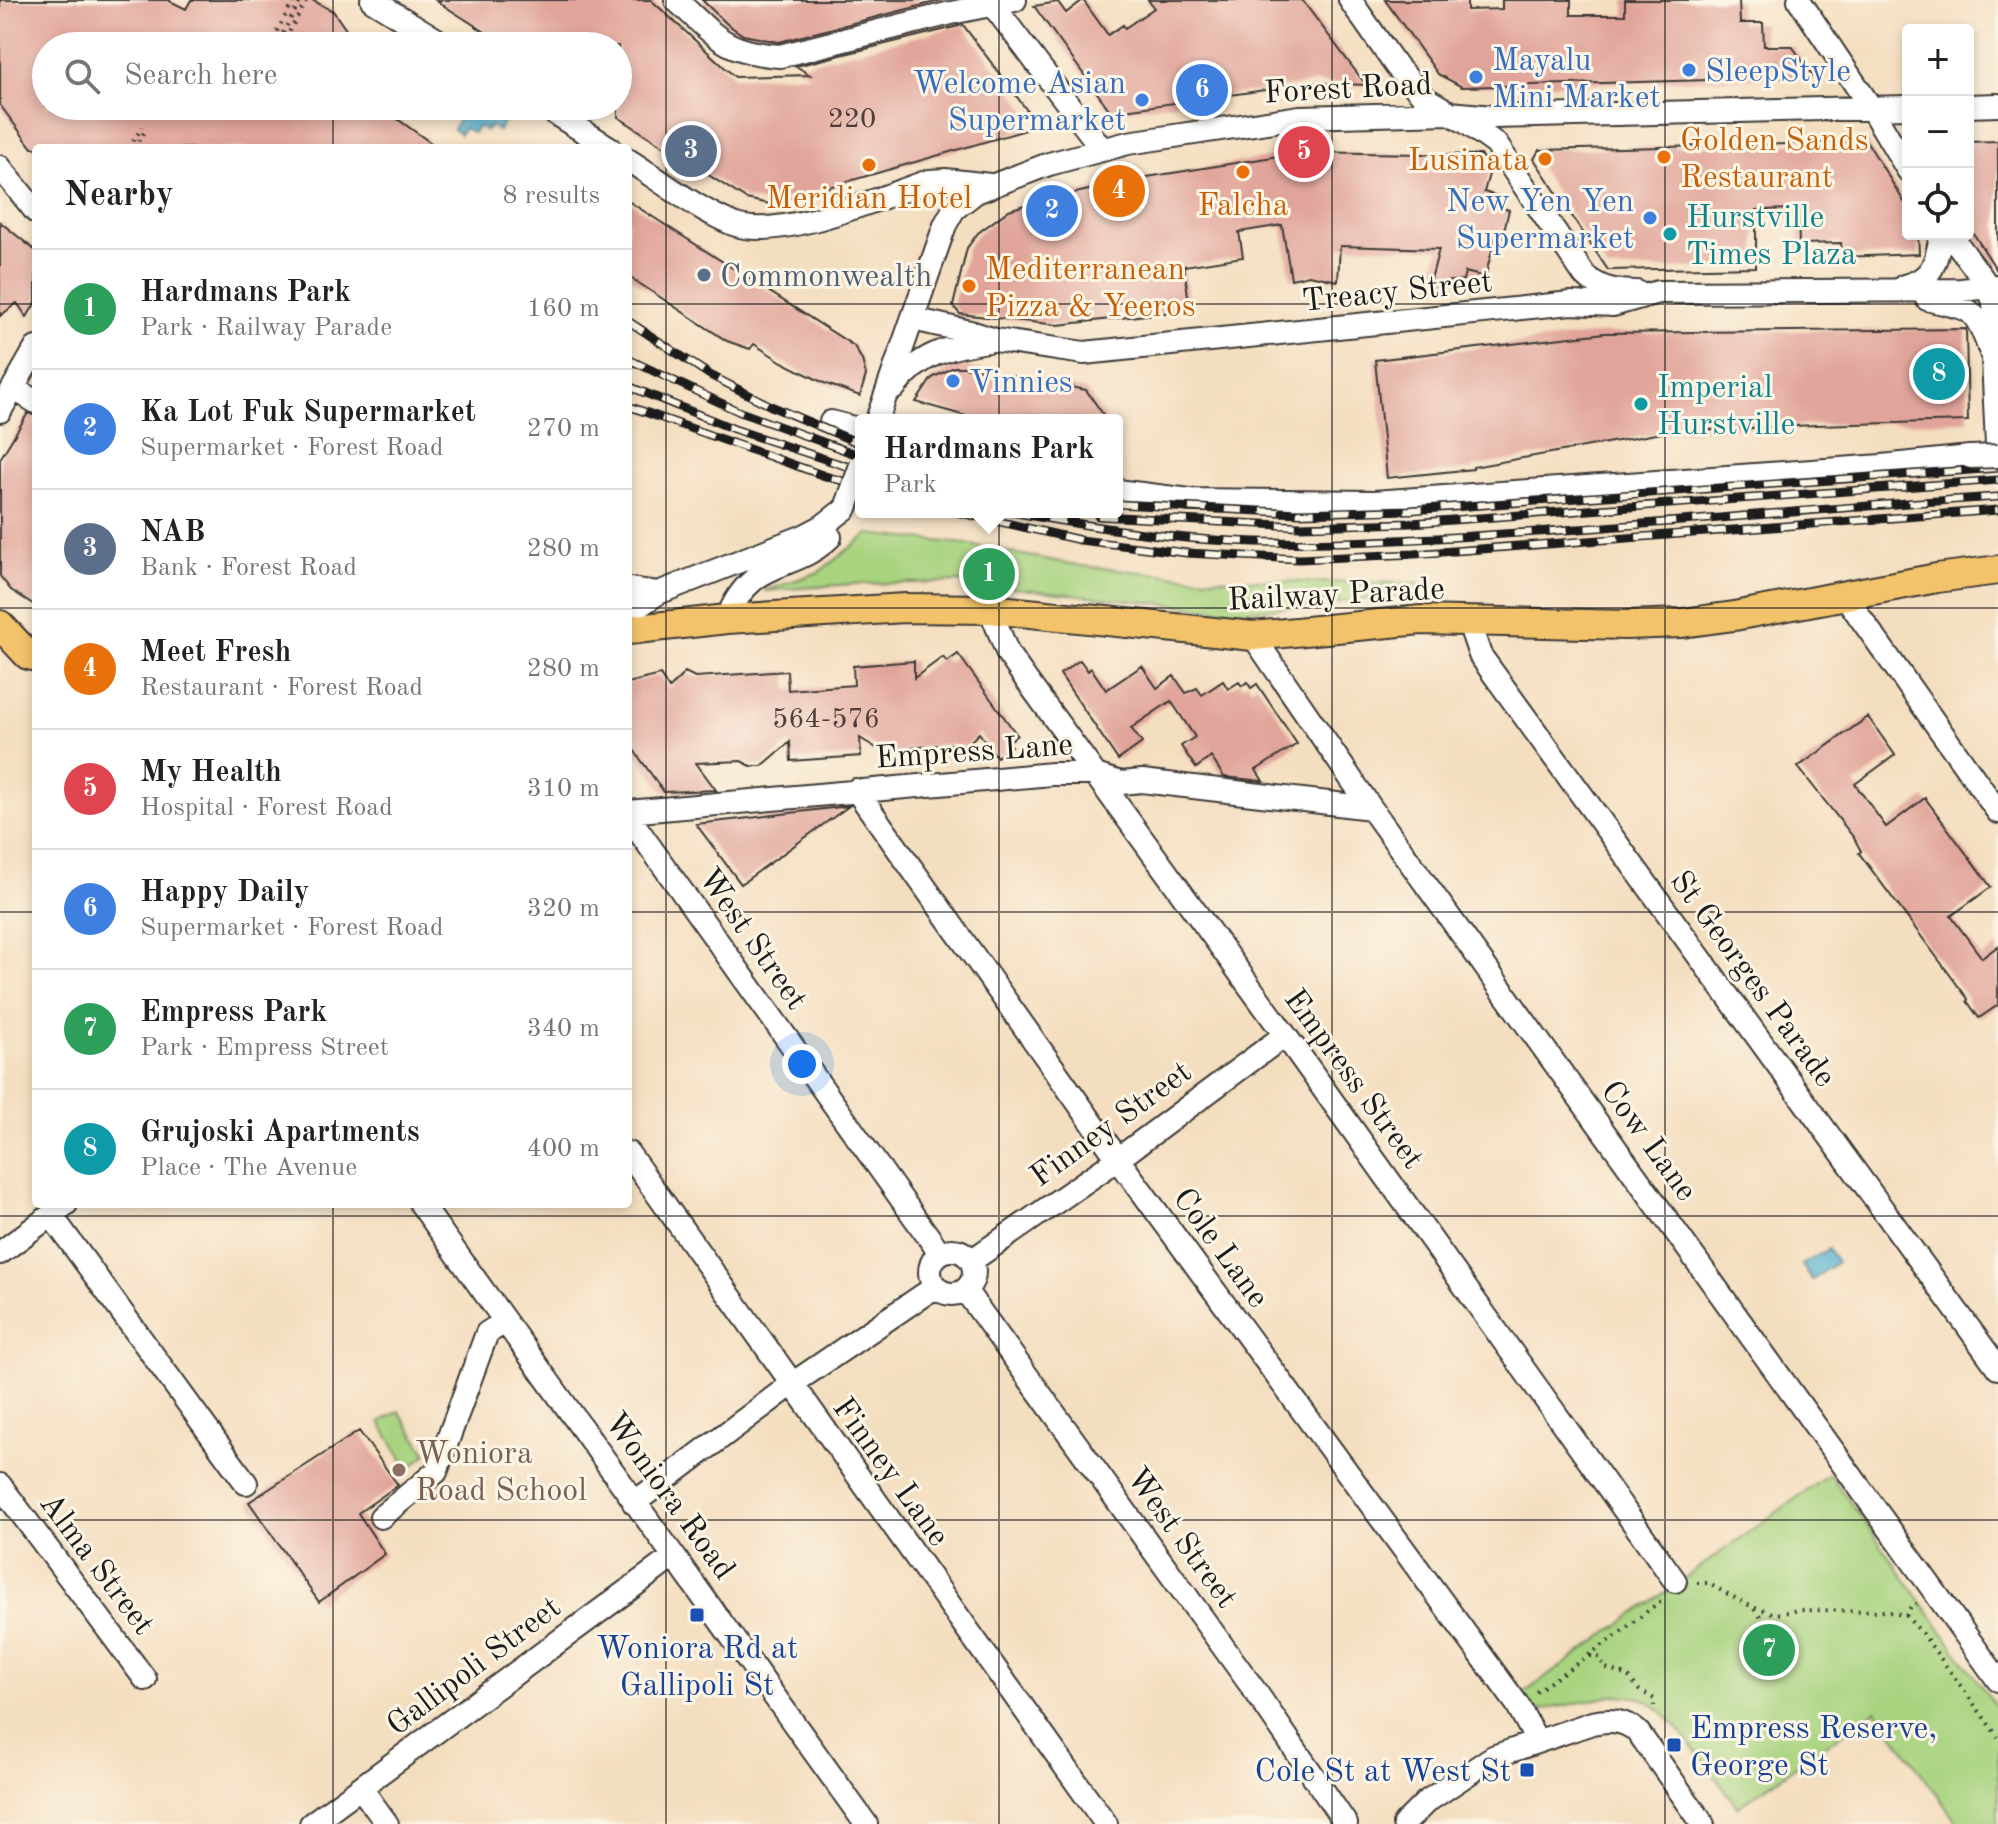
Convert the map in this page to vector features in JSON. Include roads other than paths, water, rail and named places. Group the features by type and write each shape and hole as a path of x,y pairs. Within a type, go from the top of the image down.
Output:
{"main road":[{"name":"Railway Parade","path":"632,630 727,619 905,608 990,609 1253,636 1377,623 1468,620 1575,625 1682,623 1998,570"},
{"path":"0,625 32,658"}],"street":[{"path":"372,0 424,32"},
{"path":"676,0 731,47 780,56 991,2 1015,0"},
{"path":"1350,0 1410,84 1425,98 1484,134 1503,153 1585,276 1597,286 1613,291 1658,292"},
{"path":"1799,0 1907,168"},
{"path":"991,2 1102,149"},
{"path":"1974,106 1998,105"},
{"name":"Forest Road","path":"913,319 945,225 954,209 966,198 1022,172 1102,149 1300,117 1450,113 1493,117 1902,107"},
{"path":"565,120 604,144"},
{"name":"Forest Road","path":"632,163 712,213 749,228 787,226 929,181 991,185"},
{"path":"0,167 32,207"},
{"path":"1889,289 1920,282 1930,273 1940,240"},
{"path":"1955,240 1993,286 1997,445"},
{"name":"Treacy Street","path":"913,319 995,340 1063,351 1108,353 1571,303 1613,305 1658,292 1961,290 1993,286"},
{"path":"1889,289 1964,308 1981,322 1995,350"},
{"path":"881,411 913,319"},
{"path":"881,411 910,368 924,357 954,346 995,340"},
{"path":"0,411 32,355"},
{"path":"13,388 32,400"},
{"path":"831,422 855,428"},
{"path":"1123,492 1190,500 1374,502 1998,456"},
{"path":"727,619 739,593 763,572 825,542 842,521 855,482"},
{"path":"632,610 658,593 804,536 846,508"},
{"path":"632,590 658,593"},
{"path":"1845,596 1997,807"},
{"name":"Empress Street","path":"990,609 1008,654 1092,774 1285,1035 1679,1589"},
{"name":"St Georges Parade","path":"1468,620 1480,655 1998,1368"},
{"name":"Cow Lane","path":"1253,636 1371,808 1998,1680"},
{"name":"Empress Lane","path":"632,814 856,790 1052,774 1092,774 1121,783 1142,781 1371,808"},
{"name":"Cole Lane","path":"856,790 1118,1159 1517,1704 1537,1741"},
{"name":"West Street","path":"632,820 940,1253"},
{"name":"Finney Street","path":"971,1261 1118,1159 1285,1035"},
{"name":"Finney Lane","path":"632,1159 1106,1824"},
{"name":"Woniora Road","path":"424,1208 866,1824"},
{"path":"0,1253 59,1210 246,1483"},
{"path":"957,1250 971,1261 974,1276 965,1290 950,1294 935,1287 929,1272 940,1253 957,1250"},
{"path":"634,1503 792,1384 935,1287"},
{"name":"West Street","path":"965,1290 1258,1695 1346,1824"},
{"path":"381,1517 436,1472 487,1333 505,1322"},
{"name":"Alma Street","path":"0,1485 145,1679"},
{"name":"Gallipoli Street","path":"311,1824 673,1557"},
{"path":"1404,1824 1426,1802 1493,1757 1602,1721 1628,1724 1638,1732 1703,1824"},
{"path":"361,1788 387,1824"}],"water":[{"path":"458,120 498,120 503,123 498,131 490,126 486,131 478,126 473,133 464,128 460,134 453,129"},
{"path":"1828,1249 1837,1262 1812,1280 1802,1265"}],"railway":[{"path":"632,324 710,375 773,407 855,441"},
{"path":"632,361 740,412 855,454"},
{"path":"632,388 734,429 855,469"},
{"path":"632,407 855,484"},
{"path":"1123,504 1299,513 1411,510 1998,468"},
{"path":"1123,517 1300,526 1411,523 1998,480"},
{"path":"1047,518 1186,538 1338,542 1553,531 1998,497"},
{"path":"983,518 1080,540 1187,553 1299,559 1414,554 1998,510"}],"place":[{"name":"SleepStyle","path":"1689,70"},
{"name":"Mayalu Mini Market","path":"1476,77"},
{"name":"Happy Daily","path":"1202,90"},
{"name":"Welcome Asian Supermarket","path":"1142,100"},
{"name":"NAB","path":"691,151"},
{"name":"My Health","path":"1304,152"},
{"name":"Golden Sands Restaurant","path":"1664,157"},
{"name":"Lusinata","path":"1545,159"},
{"name":"Meridian Hotel","path":"869,165"},
{"name":"Falcha","path":"1243,172"},
{"name":"Meet Fresh","path":"1119,191"},
{"name":"Ka Lot Fuk Supermarket","path":"1052,211"},
{"name":"New Yen Yen Supermarket","path":"1650,218"},
{"name":"Hurstville Times Plaza","path":"1670,234"},
{"name":"Commonwealth","path":"704,275"},
{"name":"Mediterranean Pizza & Yeeros","path":"969,286"},
{"name":"Grujoski Apartments","path":"1939,374"},
{"name":"Vinnies","path":"953,381"},
{"name":"Imperial Hurstville","path":"1641,404"},
{"name":"Hardmans Park","path":"989,574"},
{"name":"Woniora Road School","path":"399,1470"},
{"name":"Woniora Rd at Gallipoli St","path":"697,1615"},
{"name":"Empress Park","path":"1769,1650"},
{"name":"Empress Reserve, George St","path":"1674,1745"},
{"name":"Cole St at West St","path":"1527,1770"}]}
